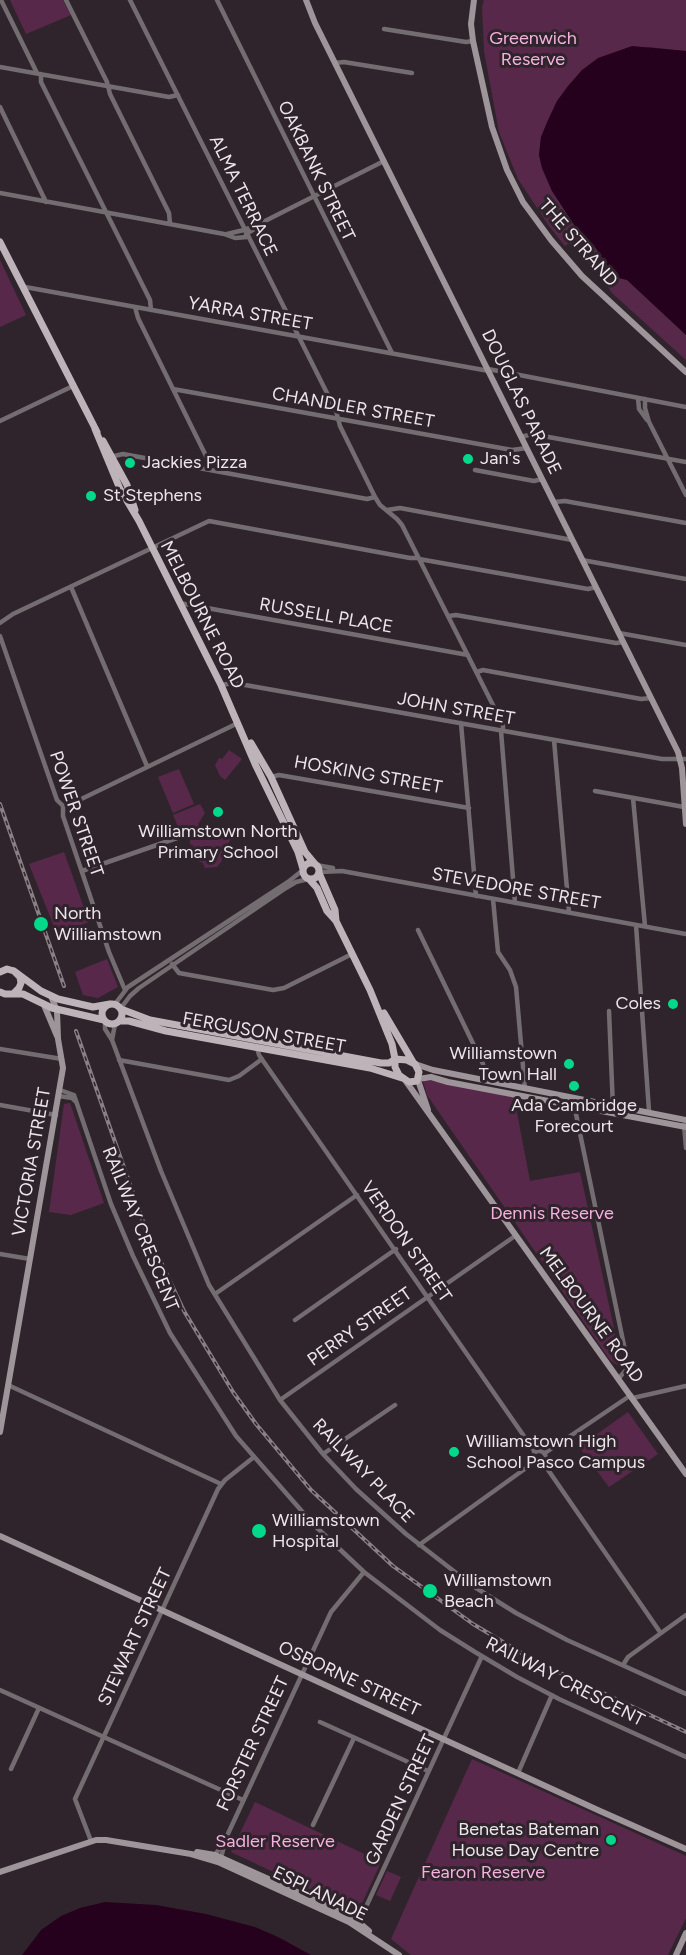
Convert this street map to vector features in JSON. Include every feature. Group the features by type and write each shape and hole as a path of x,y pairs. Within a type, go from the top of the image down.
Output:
{"main road":[{"name":"MELBOURNE ROAD","path":"0,234 6,252"},
{"name":"MELBOURNE ROAD","path":"0,242 25,287 109,457 122,493 139,521 221,686 263,781 298,852 303,869"},
{"name":"MELBOURNE ROAD","path":"238,723 272,777 305,852 318,869 335,910 336,921"},
{"name":"HOSKING STREET","path":"263,781 272,777"},
{"path":"308,864 318,869 315,879 308,879 304,876 303,869 308,864"},
{"name":"MELBOURNE ROAD","path":"308,879 317,888 327,911 336,921 370,990 392,1044 396,1071 404,1079"},
{"path":"0,972 7,969 14,970 20,977 20,985 16,992 4,994"},
{"name":"FERGUSON STREET","path":"14,970 51,996 67,1002 93,1008 117,1006 150,1020 381,1063 395,1060 414,1063"},
{"name":"MELBOURNE ROAD","path":"370,990 419,1071 418,1079"},
{"path":"4,994 22,994 56,1009 105,1021"},
{"path":"105,1021 102,1011 117,1006 122,1015 117,1022"},
{"name":"FERGUSON STREET","path":"105,1021 129,1020 154,1028 370,1068 413,1083 418,1079"},
{"path":"257,1048 259,1039"}],"street":[{"path":"1,0 150,300 151,310"},
{"path":"66,0 170,213 170,224"},
{"name":"ALMA TERRACE","path":"130,0 335,410 340,428 375,497 399,520"},
{"name":"OAKBANK STREET","path":"217,0 392,353"},
{"name":"DOUGLAS PARADE","path":"306,0 335,63 683,759 686,824"},
{"name":"THE STRAND","path":"474,0 471,24 482,87 498,147 523,202 582,276 686,372"},
{"path":"384,29 466,42 473,41"},
{"path":"335,63 344,62 412,72"},
{"path":"0,67 169,97 178,95"},
{"path":"0,107 47,202"},
{"path":"2,194 224,234 245,233 384,161"},
{"name":"YARRA STREET","path":"25,287 686,406"},
{"path":"135,307 138,318 208,460 209,470"},
{"path":"471,368 484,362"},
{"name":"YARRA STREET","path":"493,381 502,375 510,375"},
{"path":"0,421 73,386"},
{"name":"CHANDLER STREET","path":"173,389 512,450 527,448"},
{"path":"638,398 639,409 649,422 686,495"},
{"path":"645,399 649,422"},
{"path":"521,437 532,434 686,462"},
{"path":"109,457 123,454 368,499 375,497"},
{"path":"475,470 534,480 542,479"},
{"path":"554,502 563,501 686,523"},
{"path":"387,510 399,508 572,540"},
{"path":"407,510 400,512 399,520 503,724 515,903"},
{"path":"0,618 71,587 208,520 588,589 596,587"},
{"path":"582,560 686,579"},
{"path":"71,587 147,766"},
{"name":"RUSSELL PLACE","path":"179,603 468,655"},
{"path":"0,623 13,614"},
{"path":"449,616 616,643 623,642"},
{"path":"619,633 686,645"},
{"name":"POWER STREET","path":"0,637 57,800 63,806 63,816 109,951 125,990 130,996"},
{"path":"477,672 483,670 643,699 651,698"},
{"name":"JOHN STREET","path":"221,686 234,682 662,759 683,759"},
{"path":"63,806 69,806 238,723"},
{"path":"461,723 476,896"},
{"path":"554,740 569,912"},
{"name":"HOSKING STREET","path":"272,777 279,775 470,808"},
{"path":"595,791 684,807"},
{"path":"633,798 645,926"},
{"path":"82,871 177,838"},
{"path":"117,1006 303,869"},
{"name":"STEVEDORE STREET","path":"318,869 342,871 686,934"},
{"path":"117,1006 125,990 296,882 308,879"},
{"path":"493,899 498,952 510,970 516,987 525,1088 530,1097"},
{"path":"636,925 649,1111"},
{"path":"418,930 483,1064 486,1080"},
{"path":"170,961 179,974 273,990 284,988 352,954"},
{"path":"0,964 14,970"},
{"name":"VICTORIA STREET","path":"51,996 56,1009 58,1039"},
{"name":"VICTORIA STREET","path":"0,1432 3,1401 8,1385 63,1068 58,1039 44,1005"},
{"path":"609,1011 614,1104 611,1114"},
{"name":"RAILWAY PLACE","path":"105,1021 106,1031 112,1040 182,1223 215,1294 280,1400 323,1454 356,1489 419,1545 473,1586 516,1613 567,1640 686,1694"},
{"name":"RAILWAY PLACE","path":"112,1040 117,1022"},
{"name":"VERDON STREET","path":"257,1048 262,1059 535,1452"},
{"path":"0,1049 63,1059"},
{"path":"119,1060 229,1080 239,1077 262,1059"},
{"path":"414,1063 433,1070 685,1119 686,1148"},
{"path":"418,1079 430,1077 685,1127"},
{"name":"MELBOURNE ROAD","path":"404,1079 686,1474"},
{"name":"MELBOURNE ROAD","path":"418,1079 430,1114"},
{"name":"RAILWAY CRESCENT","path":"59,1093 73,1094 111,1204 152,1299 194,1373 236,1436 314,1525 364,1572 440,1630 552,1695 686,1757"},
{"path":"0,1105 56,1114"},
{"path":"576,1106 627,1360 626,1370 618,1379"},
{"path":"215,1294 357,1195"},
{"name":"PERRY STREET","path":"280,1400 515,1236"},
{"path":"295,1320 396,1249"},
{"path":"0,1254 30,1259"},
{"path":"8,1385 222,1484"},
{"path":"545,1454 632,1397 686,1386"},
{"path":"323,1454 395,1405"},
{"path":"533,1463 532,1456 535,1452 540,1451 545,1454"},
{"path":"544,1464 545,1454"},
{"name":"STEWART STREET","path":"91,1841 75,1799 222,1484 254,1457"},
{"path":"533,1463 539,1466 544,1464"},
{"path":"419,1545 533,1463"},
{"path":"544,1464 660,1632"},
{"name":"OSBORNE STREET","path":"0,1536 686,1849"},
{"name":"FORSTER STREET","path":"218,1858 332,1609 364,1572"},
{"path":"623,1665 628,1657 686,1615"},
{"name":"GARDEN STREET","path":"358,1924 482,1656"},
{"path":"0,1690 243,1800"},
{"path":"518,1773 552,1695"},
{"path":"11,1769 39,1708"},
{"path":"320,1722 428,1771"},
{"path":"313,1826 354,1738"},
{"name":"ESPLANADE","path":"0,1874 91,1841 106,1840 218,1858 358,1924 399,1955"},
{"path":"676,1955 686,1933"}],"green space":[{"path":"10,0 63,0 71,15 26,34"},
{"name":"Greenwich Reserve","path":"484,0 686,0 686,51 648,47 582,70 557,101 541,137 539,155 552,191 585,242 593,244 615,277 627,280 686,335 686,360 612,293 600,275 569,243 565,246 518,179 499,132 484,51 482,7"},
{"path":"0,260 26,315 0,327"},
{"path":"229,750 242,759 225,780 220,776 215,765 219,758 222,759"},
{"path":"179,769 194,804 173,813 158,777"},
{"path":"200,804 205,813 198,824 202,832 201,836 182,836 173,815"},
{"path":"229,834 232,835 221,862 217,867 205,868 203,863 198,861 190,840 215,840"},
{"path":"64,852 89,922 57,934 29,864"},
{"path":"107,959 118,987 98,998 83,995 75,972"},
{"name":"Dennis Reserve","path":"423,1081 514,1097 530,1181 580,1172 622,1365 620,1367 610,1360 427,1095"},
{"path":"70,1103 104,1203 71,1215 49,1212 64,1104"},
{"name":"Williamstown High School Pasco Campus","path":"628,1412 658,1454 609,1487 579,1447"},
{"name":"Fearon Reserve","path":"472,1759 686,1856 686,1918 668,1955 411,1955 391,1939"},
{"name":"Sadler Reserve","path":"255,1802 381,1862 358,1912 231,1852"},
{"path":"387,1871 401,1877 390,1901 376,1895"}],"shaded area":[{"path":"632,46 686,51 686,335 627,280 615,277 593,244 589,243 590,252 597,258 594,264 589,261 586,243 552,191 539,155 541,137 548,120 557,101 568,86 582,70 598,58"},
{"path":"105,1902 156,1905 206,1914 255,1927 311,1955 22,1955 41,1930 61,1916 80,1908"}],"railway":[{"path":"0,804 64,986"},
{"path":"76,1031 146,1230 184,1311 233,1392 256,1424 311,1490 393,1566 473,1624 535,1661 686,1732"}],"place":[{"name":"Jan's","path":"468,459"},
{"name":"Jackies Pizza","path":"130,463"},
{"name":"St Stephens","path":"91,496"},
{"name":"Williamstown North Primary School","path":"218,812"},
{"name":"North Williamstown","path":"41,924"},
{"name":"Coles","path":"673,1004"},
{"name":"Williamstown Town Hall","path":"569,1064"},
{"name":"Ada Cambridge Forecourt","path":"574,1086"},
{"name":"Williamstown High School Pasco Campus","path":"454,1452"},
{"name":"Williamstown Hospital","path":"259,1531"},
{"name":"Williamstown Beach","path":"430,1591"},
{"name":"Benetas Bateman House Day Centre","path":"611,1840"}]}
